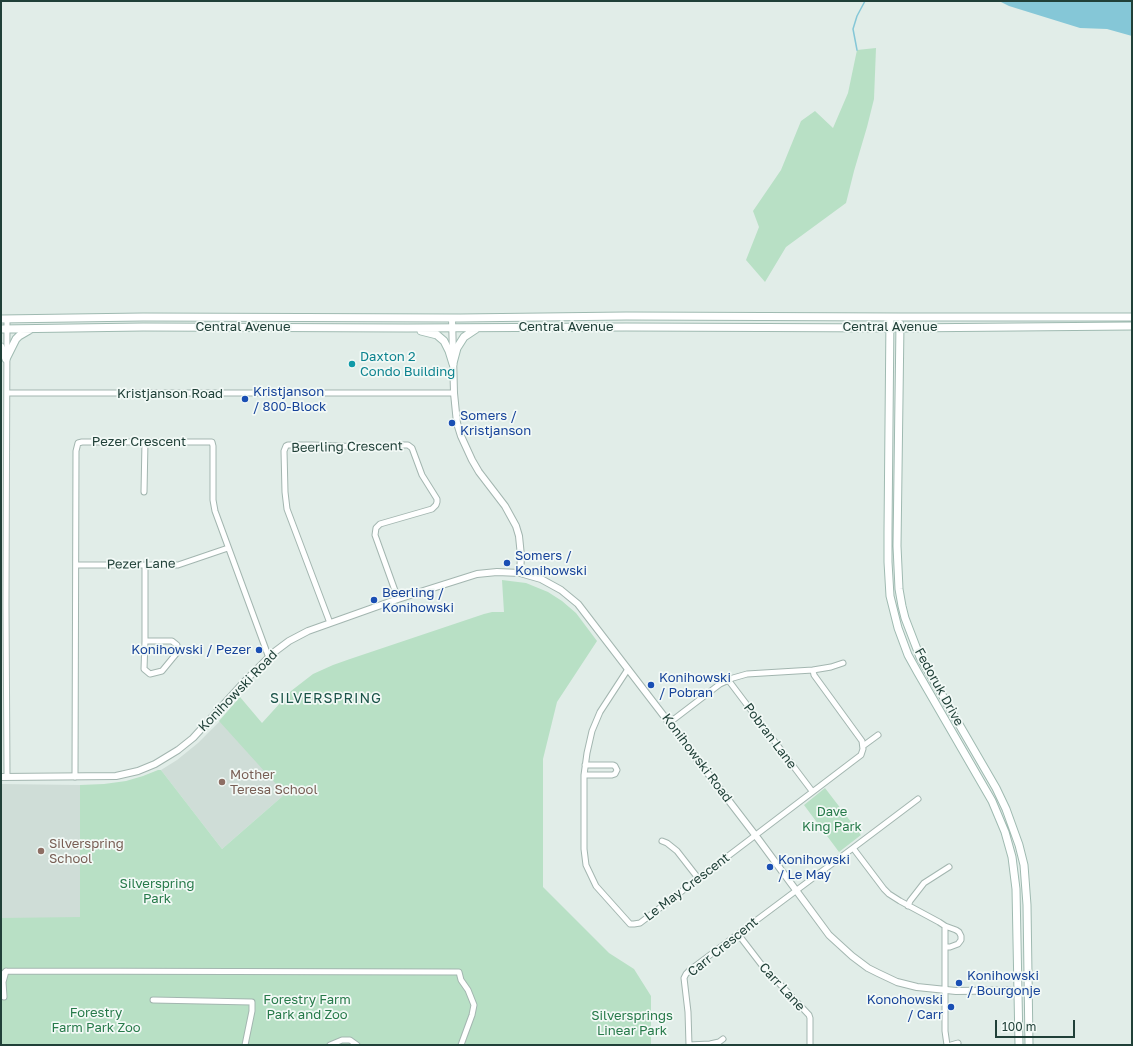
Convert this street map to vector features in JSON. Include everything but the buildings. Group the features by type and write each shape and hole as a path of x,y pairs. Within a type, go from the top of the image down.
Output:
{"main road":[{"name":"Central Avenue","path":"4,319 143,317 452,318 626,316 1132,317"},
{"name":"Fedoruk Drive","path":"890,317 888,531 890,596 898,628 908,655 986,790 1006,832 1016,884 1019,1045"},
{"name":"Fedoruk Drive","path":"900,317 897,546 899,590 905,618 920,656 990,777 1013,824 1024,865 1026,886 1029,1045"},
{"name":"Central Avenue","path":"4,329 143,327 481,328 626,326 900,328 1132,326"},
{"path":"407,328 433,334 441,338 447,347 453,364"},
{"path":"453,364 458,348 464,337 473,330 481,328"},
{"path":"6,359 16,339 31,329"},
{"path":"1,347 6,359"}],"street":[{"path":"452,318 454,394 457,423 469,454 479,472 505,506 516,526 519,536 521,556 520,573"},
{"path":"4,319 7,393 4,448 4,777"},
{"name":"Kristjanson Road","path":"7,393 454,394"},
{"name":"Pezer Crescent","path":"75,777 78,444 82,442 212,442 214,446 215,511 269,658"},
{"path":"144,492 145,442"},
{"name":"Beerling Crescent","path":"330,623 288,510 285,492 284,451 288,445 389,447 404,445 412,448 422,475 437,499 437,502 435,507 432,509 380,524 376,528 375,535 398,599"},
{"name":"Pezer Lane","path":"76,565 178,565 228,548"},
{"path":"145,565 144,669 150,674 162,670 176,654 177,645 172,640 145,641"},
{"name":"Konihowski Road","path":"4,777 116,776 138,771 162,761 193,738 245,681 269,658 289,641 308,631 398,599 476,574 497,572 520,573 541,579 561,590 578,604 670,722 829,935 844,950 859,962 878,973 902,983 917,987 945,990 1028,990"},
{"path":"670,722 720,684 747,674 813,670 843,663"},
{"name":"Le May Crescent","path":"628,669 600,712 592,731 584,775 584,849 586,865 593,880 601,893 630,924 640,922 861,755 863,746 878,735"},
{"path":"813,670 814,675 862,741 863,746"},
{"name":"Pobran Lane","path":"729,681 812,791"},
{"path":"584,775 612,775 615,774 617,770 613,765 585,765"},
{"name":"Carr Crescent","path":"689,1045 687,1000 684,978 686,974 918,799"},
{"path":"662,841 677,851 698,878"},
{"path":"853,848 884,889 894,898 959,932 961,940 958,944 946,947"},
{"path":"908,906 910,901 924,884 949,866"},
{"path":"945,926 945,1031 947,1045"},
{"name":"Carr Lane","path":"738,934 761,964 809,1015 811,1022 810,1045"},
{"path":"4,997 3,982 6,971"},
{"path":"1,976 6,971 459,972 461,980 468,990 474,1005 462,1045"},
{"path":"153,1000 252,1002 252,1012 245,1045"},
{"path":"689,1045 710,1044 723,1039"},
{"path":"330,1045 342,1040 350,1040 357,1045"},
{"path":"951,1045 958,1043"}],"shaded area":[{"name":"Mother Teresa School","path":"222,719 285,794 222,849 161,770 177,760 198,743"},
{"name":"Silverspring School","path":"1,784 80,785 80,918 1,918"}],"green space":[{"path":"876,48 874,99 846,203 786,247 765,282 746,260 759,227 753,211 781,170 801,121 815,111 833,128 848,93 857,50"},
{"path":"502,580 526,583 548,592 576,613 597,641 557,702 543,759 543,887 609,953 634,969 651,996 651,1045 1,1045 1,918 80,917 80,785 126,781 161,770 222,849 285,794 219,721 240,697 262,723 291,691 313,674 350,659 484,614 504,612"},
{"name":"Dave King Park","path":"825,788 861,835 839,852 804,805"}],"water":[{"path":"999,1 1132,1 1132,36 1107,29 1080,28 1009,6"}],"waterway":[{"path":"857,50 853,29 857,16 865,1"}],"place":[{"name":"Daxton 2 Condo Building","path":"352,364"},
{"name":"Kristjanson / 800-Block","path":"245,399"},
{"name":"Somers / Kristjanson","path":"452,423"},
{"name":"Somers / Konihowski","path":"507,563"},
{"name":"Beerling / Konihowski","path":"374,600"},
{"name":"Konihowski / Pezer","path":"259,650"},
{"name":"Konihowski / Pobran","path":"651,685"},
{"name":"Mother Teresa School","path":"222,782"},
{"name":"Silverspring School","path":"41,851"},
{"name":"Konihowski / Le May","path":"770,867"},
{"name":"Konihowski / Bourgonje","path":"959,983"},
{"name":"Konohowski / Carr","path":"951,1007"}],"district":[{"name":"SILVERSPRING","path":"326,699"}],"park label":[{"name":"Silverspring Park","path":"157,892"},
{"name":"Forestry Farm Park and Zoo","path":"307,1008"},
{"name":"Forestry Farm Park Zoo","path":"96,1020"},
{"name":"Silversprings Linear Park","path":"632,1024"}]}
